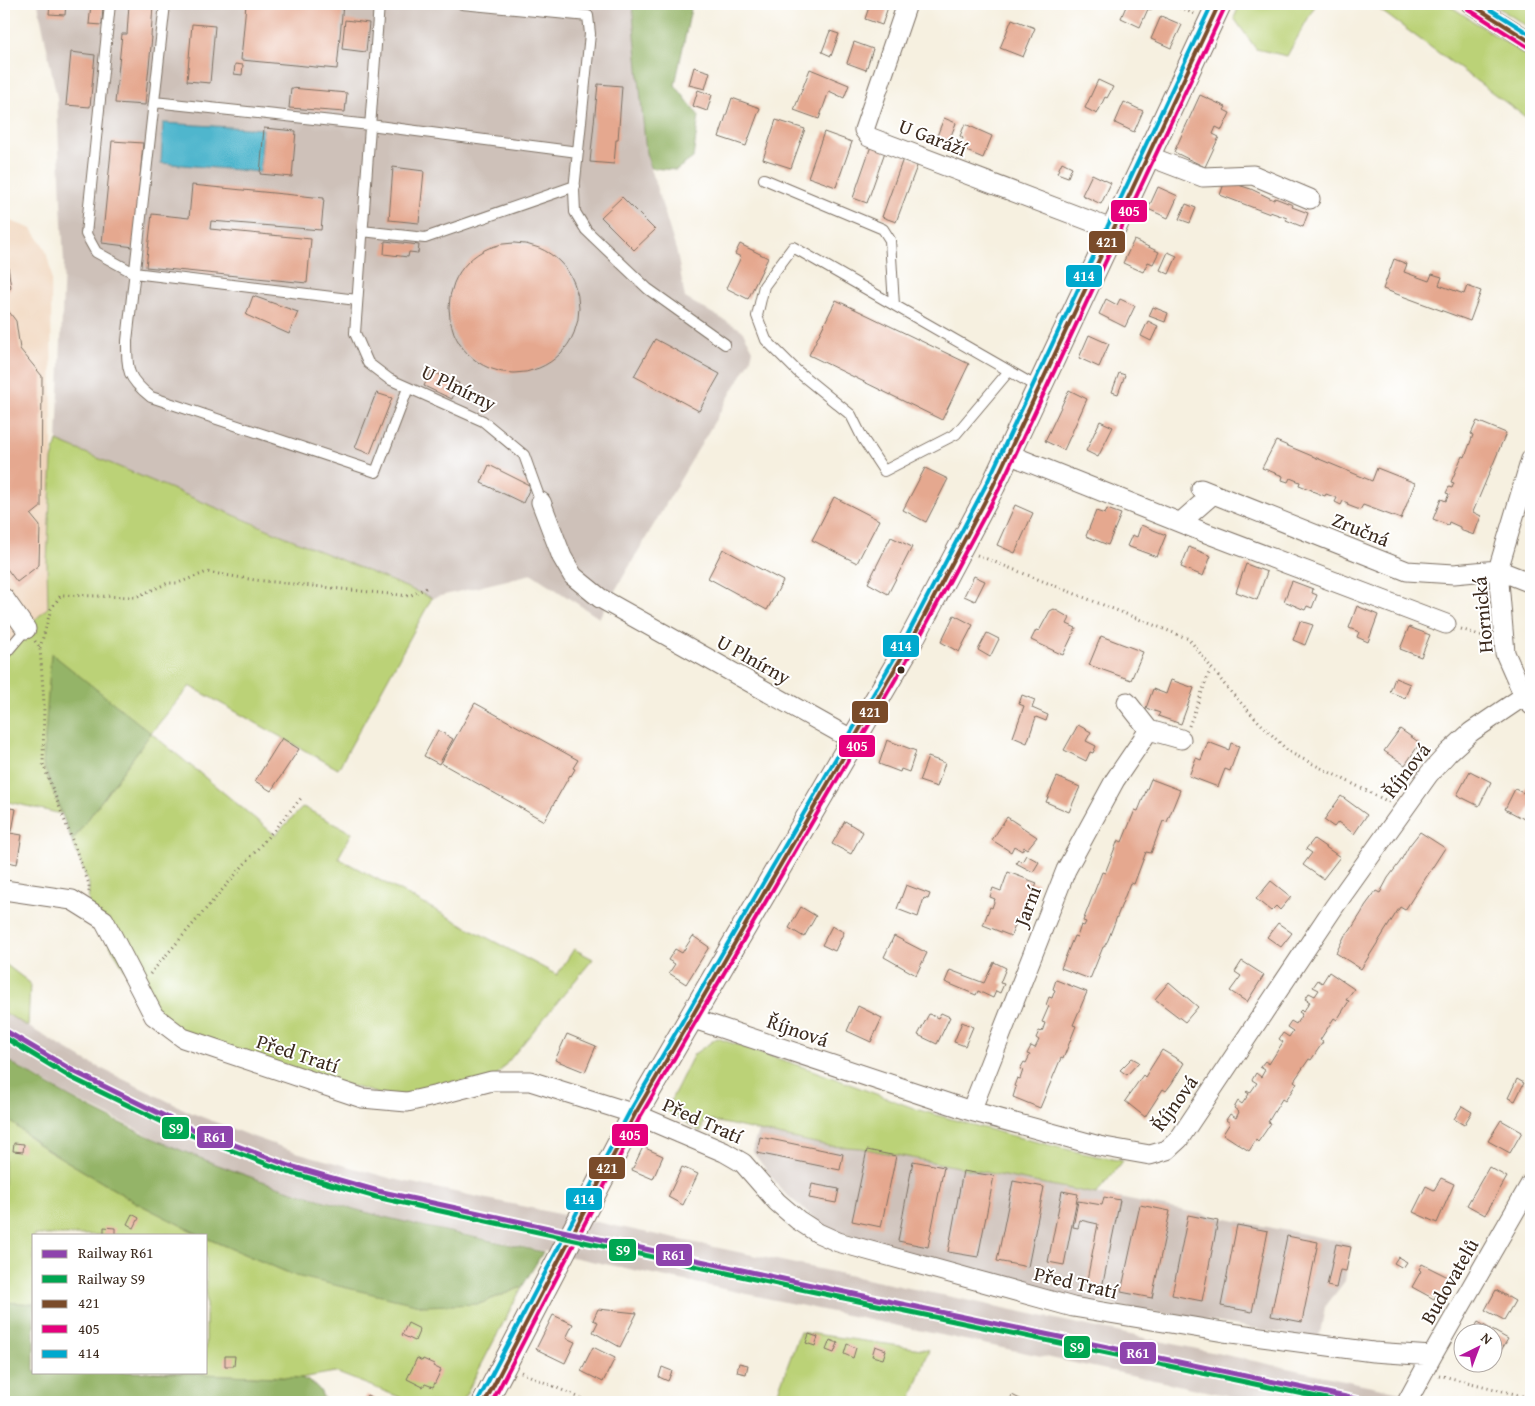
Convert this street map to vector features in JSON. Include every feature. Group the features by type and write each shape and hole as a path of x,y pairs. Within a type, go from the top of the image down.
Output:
{"street":[{"name":"U Garáží","path":"907,4 864,130 869,136 1114,230"},
{"path":"1471,4 1531,42"},
{"path":"485,1402 635,1114 907,648 993,486 1215,12"},
{"path":"1148,156 1203,177 1253,176 1310,199"},
{"path":"1008,454 1215,536 1446,624"},
{"name":"Hornická","path":"1528,701 1505,653 1498,570 1526,496 1531,459"},
{"name":"Zručná","path":"1181,522 1207,491 1407,571 1454,574 1498,570"},
{"name":"U Plnírny","path":"541,502 562,557 573,576 600,598 853,740"},
{"path":"1498,570 1531,583"},
{"path":"4,598 26,629"},
{"name":"Říjnová","path":"691,1018 971,1112 1099,1146 1150,1156 1167,1150 1178,1139 1334,907 1428,774 1471,732 1528,701"},
{"path":"1127,702 1149,730 1181,739"},
{"name":"Jarní","path":"971,1112 1066,870 1114,780 1149,730"},
{"name":"Před Tratí","path":"4,890 72,900 104,920 154,1016 184,1038 362,1098 406,1102 492,1081 530,1081 635,1114 724,1152 743,1163 777,1202 798,1220 818,1233 838,1242 1073,1307 1224,1332 1373,1352 1426,1366"},
{"name":"Budovatelů","path":"1407,1402 1531,1183"}],"lane":[{"path":"110,4 86,234 96,252 134,273 357,300"},
{"path":"165,4 127,341 127,368 136,385 151,397 376,472 408,388"},
{"name":"U Plnírny","path":"379,4 355,333 368,363 389,380 483,421 524,454 541,502"},
{"path":"462,4 588,16 590,34 575,186 575,212 586,230 648,289 725,344"},
{"path":"154,102 370,125 578,152"},
{"path":"764,179 883,229 890,240 894,306"},
{"path":"362,231 425,238 575,186"},
{"path":"1009,371 956,434 884,471 862,439 850,415 798,371 766,340 757,316 764,286 793,247 1039,388"},
{"path":"4,655 26,629"}],"path":[{"path":"1170,4 1215,12"},
{"path":"960,548 1189,639 1228,689 1289,752 1403,809"},
{"path":"88,910 89,884 43,764 44,703 40,648 51,609 62,595 136,597 168,582 178,583 207,572 255,580 409,596 426,588"},
{"path":"1446,624 1504,643"},
{"path":"26,629 40,648"},
{"path":"1181,739 1187,732 1211,668"},
{"path":"139,988 303,796"},
{"path":"504,1365 589,1402"},
{"path":"1426,1366 1457,1381 1531,1398"}],"shaded area":[{"path":"38,4 632,4 646,153 677,253 685,298 742,330 753,350 750,361 599,618 532,574 432,598 57,441 64,264 57,98"},
{"path":"4,220 32,229 45,248 51,271 52,460 47,563 48,608 26,629 4,655"},
{"path":"4,1012 86,1061 192,1113 296,1152 393,1179 1448,1402 1258,1402 383,1217 235,1172 177,1149 67,1095 4,1058"},
{"path":"758,1130 829,1146 861,1148 1350,1243 1345,1281 1325,1307 1319,1339 1069,1298 886,1249 826,1228 783,1192 752,1151"}],"green space":[{"path":"632,4 692,4 675,85 699,116 693,158 676,170 651,168 646,153"},
{"path":"1240,4 1316,4 1287,56 1256,49 1234,18"},
{"path":"1372,4 1447,4 1531,59 1531,121"},
{"path":"1493,4 1531,4 1531,29"},
{"path":"57,441 432,598 338,769 190,686 151,733 43,764 62,814 4,801 4,655 48,607 47,563 52,460"},
{"path":"51,653 151,733 72,841 43,764"},
{"path":"151,733 275,835 303,807 352,833 338,858 557,975 574,949 593,959 492,1081 407,1102 184,1038 154,1016 88,910 89,884 72,841"},
{"path":"4,963 30,983 28,1027 4,1012"},
{"path":"717,1038 812,1070 919,1110 1009,1135 1123,1161 1096,1194 861,1148 829,1146 704,1119 701,1132 666,1110 694,1054"},
{"path":"4,1058 47,1085 139,1132 236,1172 285,1189 384,1217 543,1252 522,1287 479,1304 424,1306 296,1276 208,1239 208,1234 198,1234 135,1202 38,1144 4,1116"},
{"path":"4,1116 38,1144 135,1202 198,1234 32,1234 32,1304 4,1302"},
{"path":"208,1239 296,1276 479,1304 522,1287 462,1402 412,1402 335,1372 301,1378 202,1374 208,1374"},
{"path":"4,1302 32,1304 32,1374 202,1374 301,1378 317,1387 324,1402 4,1402"},
{"path":"800,1332 929,1350 910,1402 774,1402"}],"water":[{"path":"163,123 263,129 260,172 161,163"}],"building":[{"path":"50,4 66,4 65,15 49,14"},
{"path":"91,4 103,4 102,25 89,24"},
{"path":"129,4 153,4 152,37 145,105 115,103 122,34 127,34"},
{"path":"246,4 343,4 337,69 241,60"},
{"path":"586,4 586,7 567,5"},
{"path":"870,4 889,4 882,25 865,19"},
{"path":"1127,4 1153,4 1151,10 1148,9 1140,27 1121,18"},
{"path":"1161,16 1182,25 1171,48 1151,39"},
{"path":"1012,19 1035,28 1023,57 1000,48"},
{"path":"345,20 369,23 366,52 342,49"},
{"path":"192,24 215,26 210,83 187,81"},
{"path":"830,31 839,34 831,56 822,52"},
{"path":"854,42 873,49 866,70 847,63"},
{"path":"71,52 95,55 90,107 66,105"},
{"path":"235,64 243,65 242,75 234,74"},
{"path":"694,67 710,72 705,89 689,85"},
{"path":"810,69 849,85 844,98 829,91 819,119 794,110"},
{"path":"1098,80 1113,87 1107,98 1105,97 1097,114 1085,108"},
{"path":"598,84 622,86 618,140 616,140 614,164 590,162"},
{"path":"291,88 347,93 345,112 289,108"},
{"path":"698,90 712,95 707,111 693,106"},
{"path":"1200,95 1226,107 1224,110 1230,113 1222,130 1216,127 1213,134 1219,137 1205,167 1174,152"},
{"path":"732,98 760,108 746,146 719,137"},
{"path":"1124,102 1143,111 1134,132 1115,123"},
{"path":"944,118 956,123 949,141 937,136"},
{"path":"776,120 805,129 791,168 763,159"},
{"path":"965,124 992,136 983,158 964,150 966,146 961,143 963,138 960,136"},
{"path":"264,128 296,131 292,177 260,174"},
{"path":"824,132 852,142 836,187 808,177"},
{"path":"112,141 143,143 134,247 102,243"},
{"path":"872,143 886,149 867,203 853,198"},
{"path":"904,156 919,161 896,222 882,217"},
{"path":"1062,162 1072,167 1068,177 1057,173"},
{"path":"393,167 424,171 419,223 389,220"},
{"path":"1092,174 1111,183 1101,204 1082,195"},
{"path":"1225,181 1251,189 1274,200 1275,198 1308,213 1303,227 1286,220 1287,218 1270,212 1270,214 1220,195"},
{"path":"192,185 324,198 321,230 211,221 210,229 311,239 307,283 146,267 152,214 189,218"},
{"path":"1158,187 1178,196 1168,218 1148,209"},
{"path":"622,197 655,230 634,250 601,217"},
{"path":"1186,204 1196,208 1190,223 1179,219"},
{"path":"1134,240 1159,252 1153,264 1148,262 1143,272 1123,263"},
{"path":"385,241 419,245 418,253 409,252 408,257 384,254"},
{"path":"514,243 527,244 539,248 560,262 574,283 578,295 578,321 574,333 560,354 539,368 527,372 514,373 501,372 489,368 468,354 454,333 450,321 449,308 450,295 454,283 468,262 489,248 501,244"},
{"path":"740,244 768,258 748,299 726,288 741,257 735,254"},
{"path":"1168,252 1177,256 1169,274 1160,270"},
{"path":"4,255 7,259 11,288 4,294"},
{"path":"1394,259 1407,264 1404,272 1429,281 1432,274 1442,277 1439,285 1464,294 1467,286 1481,291 1470,321 1383,289"},
{"path":"253,296 298,312 289,334 246,315"},
{"path":"1106,299 1117,305 1120,299 1135,306 1125,327 1099,314"},
{"path":"836,300 969,364 942,420 809,355"},
{"path":"4,305 16,321 20,349 42,376 41,507 31,515 40,526 39,565 17,582 4,565"},
{"path":"1153,307 1168,313 1165,322 1149,316"},
{"path":"1148,321 1158,326 1151,341 1141,336"},
{"path":"1089,335 1109,344 1099,367 1079,358"},
{"path":"655,339 720,374 699,411 634,376"},
{"path":"431,371 459,383 452,399 424,386"},
{"path":"1119,373 1125,375 1118,394 1112,392"},
{"path":"1069,390 1087,399 1064,450 1045,441"},
{"path":"376,393 392,398 370,454 355,448"},
{"path":"1100,421 1113,427 1098,457 1086,451"},
{"path":"1477,421 1506,433 1473,512 1481,516 1474,535 1460,530 1460,527 1449,522 1448,525 1433,519 1441,499 1446,501 1449,494 1446,493 1449,487 1452,488 1454,483 1451,482 1462,456 1465,457 1473,435 1471,434"},
{"path":"1276,441 1372,481 1377,468 1415,483 1401,519 1363,505 1360,510 1347,505 1348,503 1343,501 1341,505 1335,502 1337,498 1312,491 1299,485 1300,482 1290,478 1288,482 1282,480 1283,476 1262,468"},
{"path":"489,465 531,486 523,503 481,483"},
{"path":"925,468 948,479 926,522 903,510"},
{"path":"834,497 879,520 857,563 812,540"},
{"path":"1015,505 1033,513 1015,553 997,545"},
{"path":"1107,509 1121,514 1108,545 1086,536 1096,511 1105,514"},
{"path":"1141,525 1166,535 1157,557 1127,546 1132,535 1137,537"},
{"path":"891,537 912,547 888,594 868,583"},
{"path":"1189,547 1211,556 1203,576 1181,567"},
{"path":"723,549 783,581 767,610 708,578"},
{"path":"1246,564 1267,572 1257,600 1236,592"},
{"path":"974,576 985,581 975,601 964,596"},
{"path":"1292,581 1313,589 1312,593 1317,595 1312,608 1307,606 1305,610 1284,601"},
{"path":"1357,606 1378,615 1368,642 1357,637 1359,632 1349,628"},
{"path":"1054,609 1070,618 1067,624 1076,628 1063,655 1031,640 1036,630 1039,631 1050,611"},
{"path":"954,615 973,625 959,652 941,642"},
{"path":"1300,621 1313,625 1305,645 1293,640"},
{"path":"1409,627 1430,635 1421,657 1400,649"},
{"path":"987,633 999,639 990,657 978,650"},
{"path":"1101,636 1143,652 1131,680 1089,665"},
{"path":"1395,678 1410,684 1405,698 1390,692"},
{"path":"1171,680 1194,688 1181,724 1158,716 1160,713 1146,708 1153,689 1166,694"},
{"path":"1022,695 1035,700 1032,708 1048,715 1046,721 1036,717 1027,743 1013,737 1024,706 1019,704"},
{"path":"475,703 578,760 573,768 575,769 544,821 441,763"},
{"path":"1078,725 1091,732 1086,741 1096,746 1093,753 1090,752 1086,761 1064,750"},
{"path":"1400,729 1420,743 1405,765 1384,751"},
{"path":"438,730 453,739 439,764 424,756"},
{"path":"282,738 299,749 271,791 255,781"},
{"path":"887,740 916,751 909,772 901,769 900,772 879,764"},
{"path":"1208,742 1229,750 1231,743 1239,746 1230,771 1225,769 1218,787 1189,776 1196,758 1201,760"},
{"path":"928,757 945,763 937,787 919,781"},
{"path":"1470,771 1491,782 1479,806 1457,795"},
{"path":"1057,777 1080,787 1069,812 1046,802"},
{"path":"1151,779 1180,790 1167,822 1163,821 1151,853 1146,852 1134,884 1130,883 1108,940 1103,947 1090,979 1061,968 1074,936 1077,937 1081,925 1084,926 1086,922 1083,921 1102,872 1105,873 1118,840 1122,842 1135,810 1138,811"},
{"path":"1526,787 1531,789 1531,805 1524,819 1505,809 1515,789 1523,793"},
{"path":"1341,796 1367,815 1354,834 1338,822 1334,827 1324,820"},
{"path":"4,807 16,809 12,831 4,830"},
{"path":"1007,817 1037,837 1027,849 1024,847 1022,851 1014,846 1011,852 992,840"},
{"path":"845,821 863,832 851,854 832,844"},
{"path":"4,832 22,835 17,864 4,861"},
{"path":"1420,832 1445,848 1405,910 1400,907 1361,969 1336,953 1345,935 1350,931 1365,906 1376,891 1380,893 1388,878"},
{"path":"1314,839 1340,857 1323,879 1303,865 1312,853 1306,849"},
{"path":"1026,855 1039,862 1033,872 1016,863 1018,860 1022,862"},
{"path":"1008,872 1037,883 1030,902 1028,901 1021,919 1018,918 1011,936 983,925 995,899 990,897 993,888 1001,891"},
{"path":"1271,881 1291,897 1280,910 1276,906 1271,911 1256,899"},
{"path":"906,885 930,894 928,899 924,898 918,917 897,909"},
{"path":"801,907 816,916 804,937 789,928"},
{"path":"1278,923 1292,933 1281,947 1267,937"},
{"path":"832,926 844,932 835,951 822,945"},
{"path":"693,936 709,947 686,984 669,973 675,964 668,960 675,949 682,953"},
{"path":"894,936 927,953 916,975 884,957"},
{"path":"1242,961 1264,975 1247,1002 1230,991 1241,976 1235,972"},
{"path":"994,962 1006,968 1000,983 1004,984 1000,993 996,991 993,998 978,991 976,995 945,982 950,970 984,983"},
{"path":"1329,972 1354,989 1346,1000 1349,1001 1337,1020 1334,1018 1320,1040 1323,1042 1294,1081 1297,1083 1285,1101 1282,1099 1268,1122 1271,1123 1258,1142 1256,1140 1249,1151 1223,1134 1230,1123 1226,1120 1230,1114 1236,1118 1239,1112 1234,1108 1238,1101 1242,1104 1249,1094 1246,1092 1250,1093 1257,1083 1252,1080 1256,1073 1261,1077 1265,1070 1260,1067 1265,1061 1269,1064 1283,1042 1279,1039 1283,1033 1289,1037 1293,1031 1287,1027 1291,1021 1296,1024 1302,1014 1299,1012 1301,1010 1303,1012 1310,1002 1305,999 1309,993 1315,996 1319,990 1313,987 1318,980 1322,983"},
{"path":"1056,980 1087,992 1073,1025 1076,1026 1063,1059 1061,1058 1040,1108 1013,1097 1016,1087 1014,1086 1017,1078 1020,1079 1023,1070 1020,1069 1030,1055 1027,1054 1031,1046 1035,1048 1039,1040 1036,1038 1039,1031 1042,1032 1045,1023 1042,1022 1049,1006 1046,1005 1049,997 1052,998"},
{"path":"1169,982 1198,1007 1185,1022 1155,999"},
{"path":"858,1006 882,1018 871,1042 847,1031"},
{"path":"941,1013 950,1017 937,1044 918,1035 929,1014 938,1018"},
{"path":"962,1022 973,1027 965,1046 954,1042"},
{"path":"567,1034 596,1046 585,1072 555,1060"},
{"path":"1162,1050 1184,1063 1172,1083 1166,1091 1163,1089 1145,1117 1125,1101 1143,1075 1145,1077"},
{"path":"1132,1058 1139,1062 1127,1075 1120,1070"},
{"path":"1517,1079 1524,1083 1515,1101 1508,1098"},
{"path":"1462,1106 1472,1112 1464,1125 1454,1119"},
{"path":"1501,1120 1522,1132 1510,1153 1488,1141"},
{"path":"760,1137 843,1154 840,1170 757,1153"},
{"path":"14,1143 24,1144 23,1152 13,1151"},
{"path":"643,1147 663,1156 653,1179 632,1170"},
{"path":"867,1150 896,1156 881,1227 852,1221"},
{"path":"913,1161 944,1167 928,1247 898,1241"},
{"path":"682,1167 698,1174 683,1205 668,1197"},
{"path":"1489,1167 1507,1177 1485,1215 1467,1205"},
{"path":"963,1171 994,1176 978,1257 948,1252"},
{"path":"1441,1178 1454,1184 1437,1223 1413,1212 1426,1186 1434,1190"},
{"path":"1013,1181 1044,1187 1028,1267 997,1261"},
{"path":"812,1184 839,1189 836,1203 809,1198"},
{"path":"1062,1191 1078,1194 1064,1265 1048,1262"},
{"path":"1104,1197 1120,1200 1102,1288 1086,1285 1098,1224 1080,1220 1078,1228 1073,1227 1078,1201 1102,1205"},
{"path":"1140,1205 1170,1211 1152,1298 1121,1292"},
{"path":"132,1214 139,1218 134,1228 127,1224"},
{"path":"1188,1215 1218,1221 1202,1301 1172,1295"},
{"path":"1237,1225 1268,1231 1252,1312 1221,1306"},
{"path":"104,1227 115,1228 115,1234 104,1234"},
{"path":"1287,1236 1318,1242 1302,1322 1271,1316"},
{"path":"1336,1244 1351,1247 1346,1271 1340,1270 1336,1288 1327,1286"},
{"path":"1398,1257 1407,1262 1403,1268 1394,1263"},
{"path":"1422,1264 1450,1278 1441,1294 1438,1292 1434,1299 1412,1287 1421,1271 1419,1269"},
{"path":"1496,1290 1515,1301 1504,1320 1485,1310"},
{"path":"598,1309 637,1313 620,1347 593,1332 598,1322 593,1320"},
{"path":"553,1315 573,1324 566,1338 575,1342 565,1363 536,1349"},
{"path":"408,1323 420,1329 415,1341 402,1335"},
{"path":"809,1334 818,1337 815,1346 806,1343"},
{"path":"1502,1336 1508,1339 1502,1349"},
{"path":"830,1340 838,1343 834,1353 826,1350"},
{"path":"847,1344 856,1348 853,1358 844,1354"},
{"path":"875,1346 886,1350 883,1359 872,1356"},
{"path":"593,1347 615,1358 603,1382 581,1371"},
{"path":"225,1356 235,1356 234,1366 225,1366"},
{"path":"417,1358 434,1364 433,1366 441,1370 433,1387 425,1384 423,1387 407,1379"},
{"path":"739,1363 748,1365 746,1374 737,1372"},
{"path":"662,1367 672,1371 668,1381 659,1377"},
{"path":"367,1395 382,1402 363,1402"},
{"path":"1012,1395 1026,1402 1009,1402"}],"rail line":[{"name":"R61","path":"4,1030 75,1072 185,1126 290,1166 378,1191 797,1282 1370,1402"},
{"name":"S9","path":"4,1037 72,1078 183,1132 288,1172 376,1197 796,1288 1341,1402"}],"transit line":[{"name":"414","path":"479,1399 630,1111 902,645 987,483 1212,4"},
{"name":"421","path":"485,1402 635,1114 907,648 993,486 1219,4"},
{"name":"421","path":"1471,4 1531,42"},
{"name":"414","path":"1482,4 1531,35"},
{"name":"405","path":"492,1402 640,1117 912,651 999,489 1225,7"},
{"name":"405","path":"1468,9 1528,47"}]}
